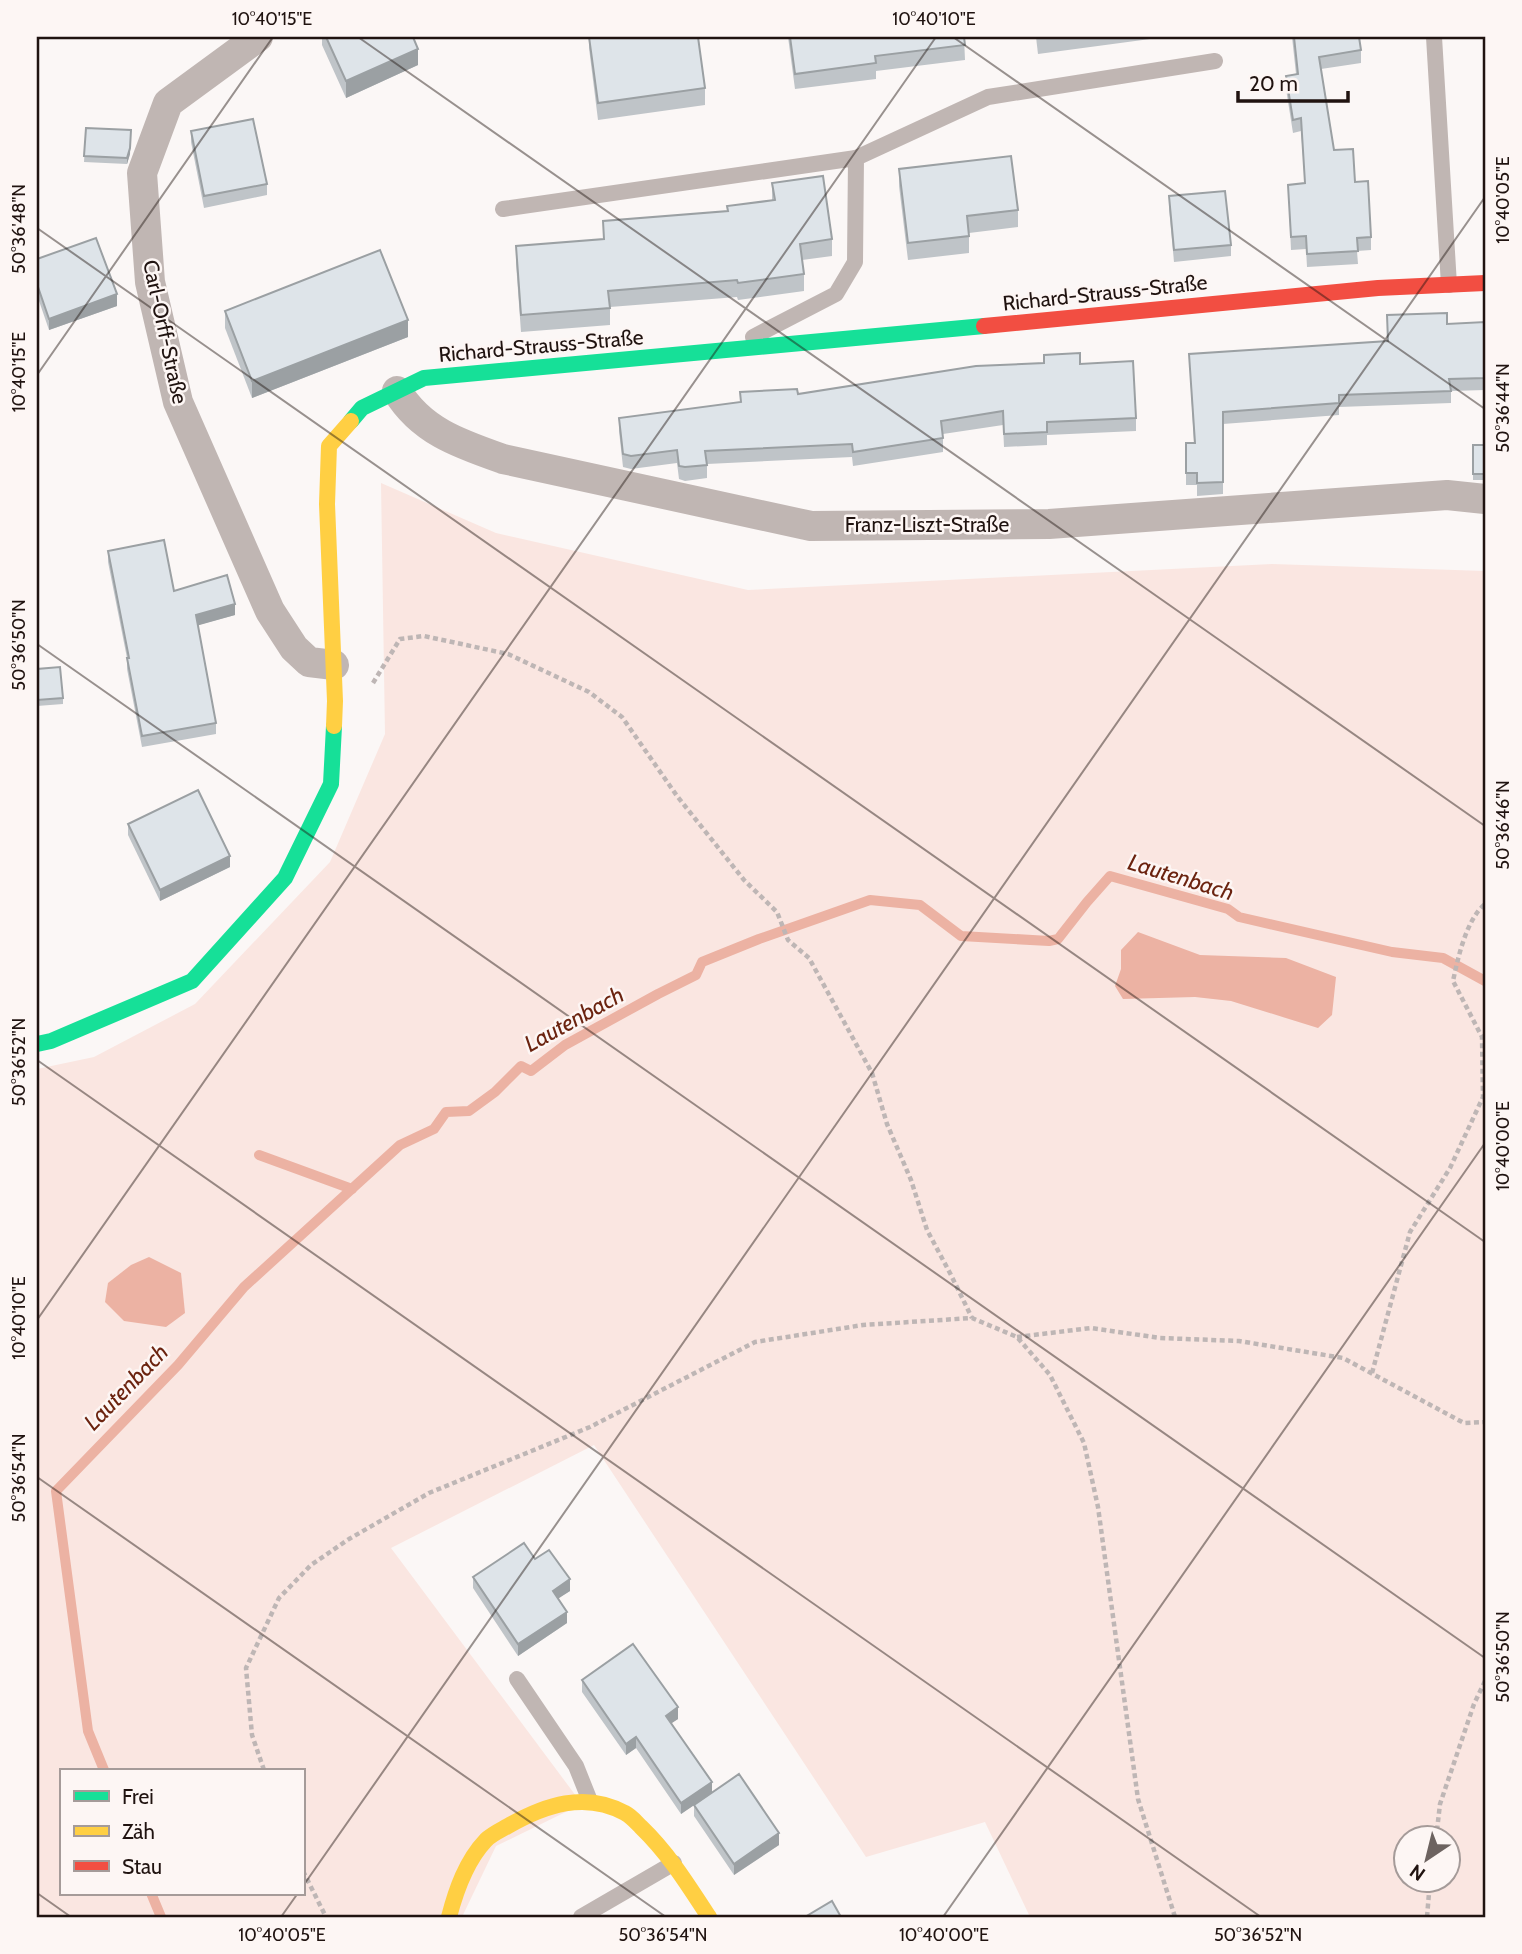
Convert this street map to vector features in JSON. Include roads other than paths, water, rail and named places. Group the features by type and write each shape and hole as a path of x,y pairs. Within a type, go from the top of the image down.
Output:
{"street":[{"name":"Carl-Orff-Straße","path":"258,37 168,103 142,173 150,282 178,402 270,611 294,648 334,679"},
{"name":"Richard-Strauss-Straße","path":"37,1044 51,1041 192,981 285,878 331,784 334,679 327,504 329,446 362,408 424,378 1378,288 1485,283"},
{"name":"Franz-Liszt-Straße","path":"397,391 407,408 427,425 459,443 503,458 811,526 1049,524 1447,495 1485,499"},
{"path":"449,1917 452,1903 470,1861 488,1838 520,1818 558,1802 590,1801 626,1814 653,1837 674,1863 709,1917"}],"lane":[{"path":"1434,37 1449,285"},
{"path":"503,209 856,158 988,97 1215,61"},
{"path":"726,351 836,294 855,262 856,158"},
{"path":"517,1679 576,1766 590,1801"},
{"path":"581,1917 674,1863"}],"waterway":[{"name":"Lautenbach","path":"104,1769 88,1731 56,1491 178,1365 244,1287 400,1145 434,1129 446,1112 469,1111 495,1092 521,1066 531,1071 565,1045 696,975 702,962 870,900 920,905 961,936 1049,941 1058,939 1110,876 1228,909 1239,917 1392,952 1443,958 1485,981"},
{"path":"259,1155 352,1189"},
{"name":"Lautenbach","path":"152,1895 161,1917"}]}
